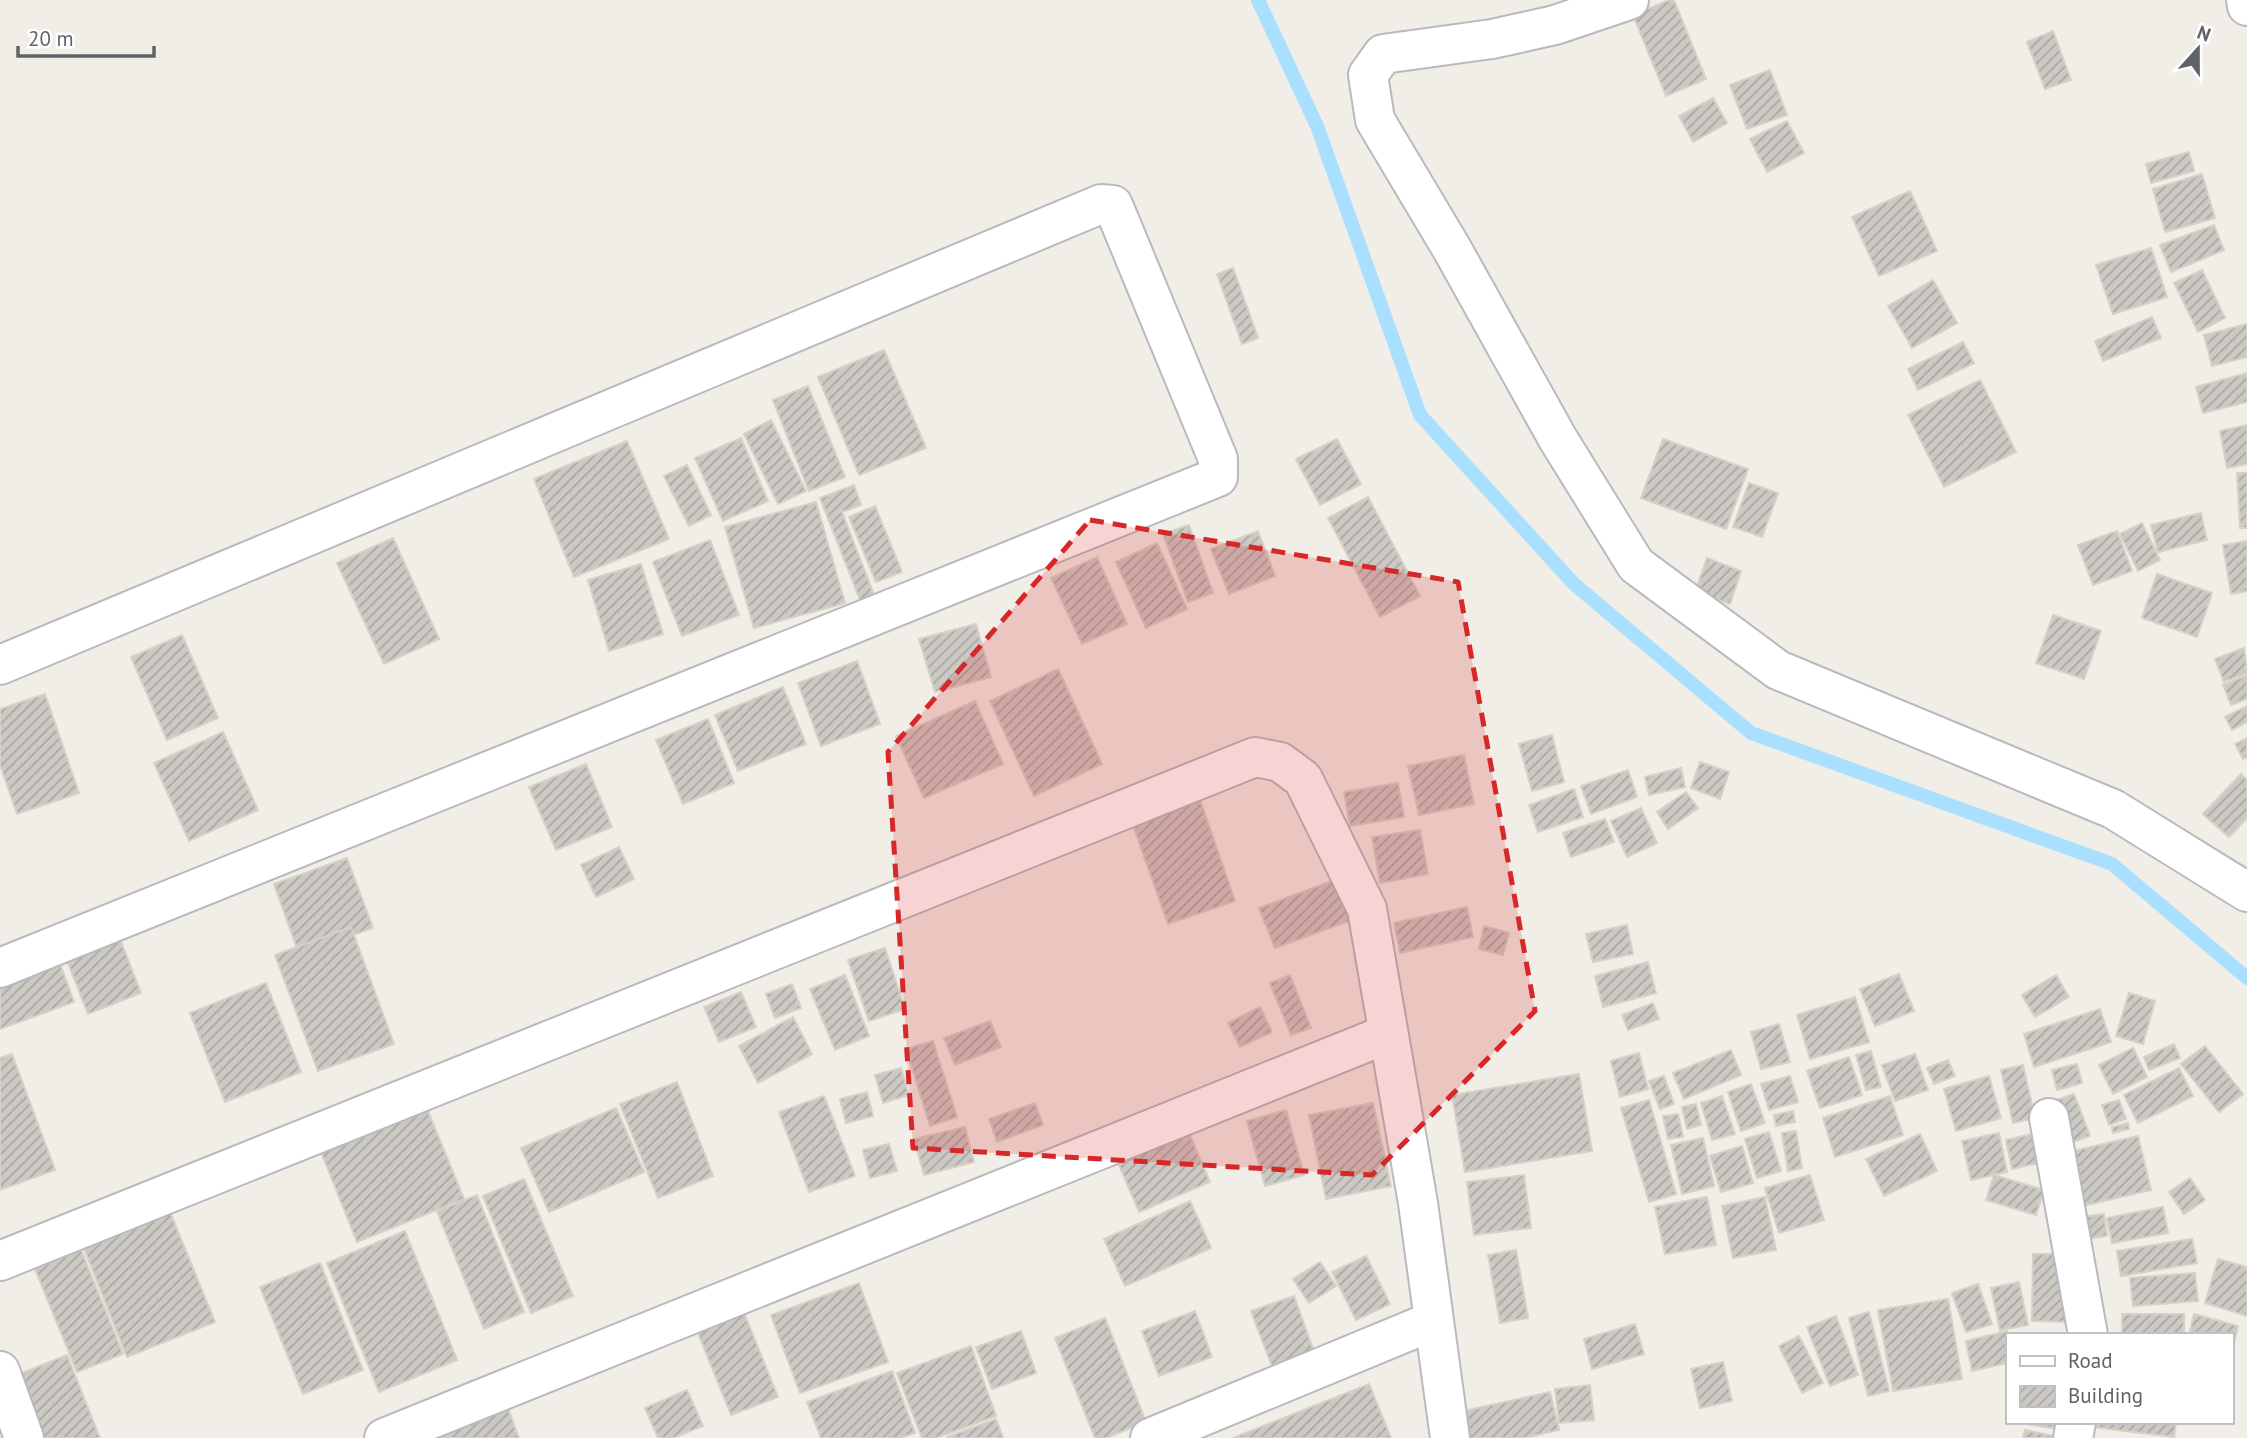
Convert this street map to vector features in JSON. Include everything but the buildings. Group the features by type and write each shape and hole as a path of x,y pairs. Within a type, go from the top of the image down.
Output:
{"street":[{"path":"1629,0 1555,24 1492,39 1382,54 1368,75 1375,120 1452,248 1558,439 1636,565 1777,670 2113,808 2247,892"},
{"path":"2246,0 2247,6"},
{"path":"0,665 1101,204 1113,205 1218,459 1218,477 0,968"},
{"path":"0,1261 1255,757 1280,762 1303,779 1367,909 1418,1203 1450,1438"},
{"path":"384,1438 1387,1034"},
{"path":"2049,1118 2088,1333"},
{"path":"1150,1438 1433,1321"},
{"path":"0,1371 24,1438"}],"highlighted area":[{"path":"1090,520 1458,582 1535,1011 1372,1175 913,1148 888,752"}],"waterway":[{"path":"1258,0 1317,126 1420,415 1574,584 1751,733 2112,864 2247,978"}]}
